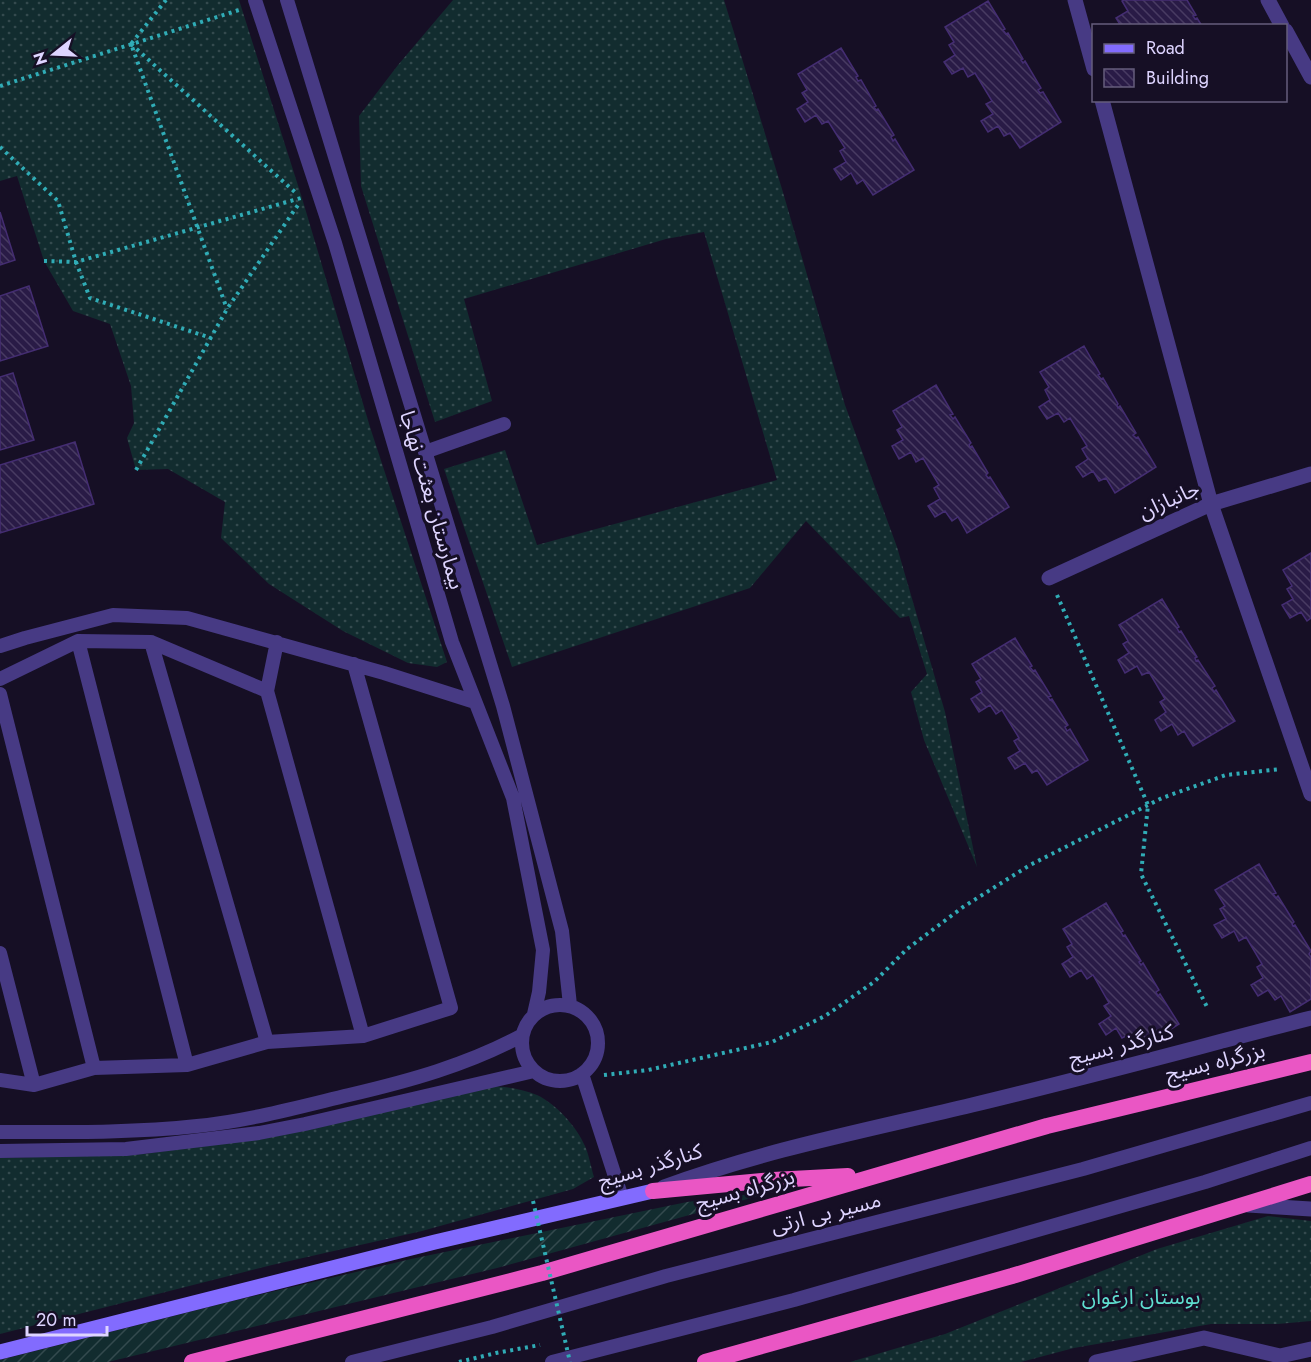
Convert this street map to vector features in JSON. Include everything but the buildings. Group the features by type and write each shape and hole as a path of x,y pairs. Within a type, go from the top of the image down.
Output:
{"highway":[{"name":"بزرگراه بسیج","path":"192,1362 542,1273 1047,1126 1311,1062"},
{"path":"653,1191 773,1180 876,1175"},
{"path":"705,1362 1012,1276 1311,1184"}],"main road":[{"name":"کنارگذر بسیج","path":"0,1352 435,1242 653,1191"}],"street":[{"path":"1076,0 1092,61"},
{"path":"1268,0 1281,24"},
{"path":"1287,33 1311,77"},
{"path":"1103,102 1211,504 1306,765 1311,794"},
{"name":"جانبازان","path":"1049,578 1211,504 1311,474"},
{"name":"کنارگذر بسیج","path":"653,1191 716,1168 802,1144 1005,1097 1311,1018"},
{"path":"1245,1204 1311,1209"},
{"path":"1096,1362 1204,1338 1280,1359 1311,1348"}],"lane":[{"name":"بیمارستان بعثت نهاجا","path":"255,0 335,243 452,642 513,798 543,950 539,992 534,1014"},
{"name":"بیمارستان بعثت نهاجا","path":"287,0 503,706 562,931 570,1005"},
{"path":"425,452 504,424"},
{"path":"0,646 113,615 187,618 354,664 475,702"},
{"path":"78,641 187,1065"},
{"path":"0,680 78,641 151,642 267,691"},
{"path":"151,642 267,1042"},
{"path":"277,642 267,691 363,1036"},
{"path":"0,1080 34,1085 94,1068 187,1065 267,1042 363,1036 451,1008 354,664"},
{"path":"0,694 94,1068"},
{"path":"0,953 34,1085"},
{"path":"557,1004 570,1005 581,1010 590,1019 596,1030 597,1054 582,1074 570,1080 557,1081 545,1078 534,1071 526,1061 521,1049 521,1036 526,1024 534,1014 545,1007 557,1004"},
{"path":"0,1132 97,1132 198,1126 255,1116 391,1085 458,1065 490,1053 521,1036"},
{"path":"0,1151 126,1149 259,1133 317,1122 534,1071"},
{"path":"582,1074 622,1198"},
{"name":"مسیر بی ارتی","path":"352,1362 492,1327 666,1276 1083,1169 1311,1103"},
{"path":"552,1362 794,1300 1205,1182 1311,1148"}],"path":[{"path":"131,44 166,0"},
{"path":"0,86 243,9"},
{"path":"131,44 302,198"},
{"path":"131,44 227,309"},
{"path":"0,147 58,201 76,262 90,298 211,338"},
{"path":"44,261 76,262 302,198"},
{"path":"136,470 227,309 302,198"},
{"path":"1049,578 1148,805 1141,874 1207,1007"},
{"path":"582,1074 609,1075 648,1070 772,1042 825,1016 874,982 907,949 989,889 1040,860 1148,805 1226,776 1306,765"},
{"path":"532,1201 570,1362"},
{"path":"459,1362 542,1345"}],"green space":[{"path":"0,0 239,0 302,198 370,427 447,662 437,667 408,663 343,631 269,584 221,538 225,502 168,469 136,470 127,438 134,423 131,386 110,324 73,311 44,261 17,176 0,181"},
{"path":"453,0 724,0 845,405 897,547 945,712 977,867 924,740 911,692 927,674 909,616 900,618 806,521 750,588 512,667 444,469 505,450 537,545 777,480 704,232 666,239 464,299 492,401 435,422 361,186 359,116 398,65"},
{"path":"487,1086 525,1091 551,1104 577,1131 588,1153 594,1177 573,1189 422,1231 272,1265 0,1334 0,1158 144,1154 304,1131"},
{"path":"777,1191 497,1268 108,1362 0,1362 0,1360 233,1301 411,1259 687,1202"},
{"name":"بوستان ارغوان","path":"1268,1216 1311,1221 1311,1321 1278,1324 1211,1324 1074,1348 1021,1362 850,1362 945,1334 1157,1249"}]}
